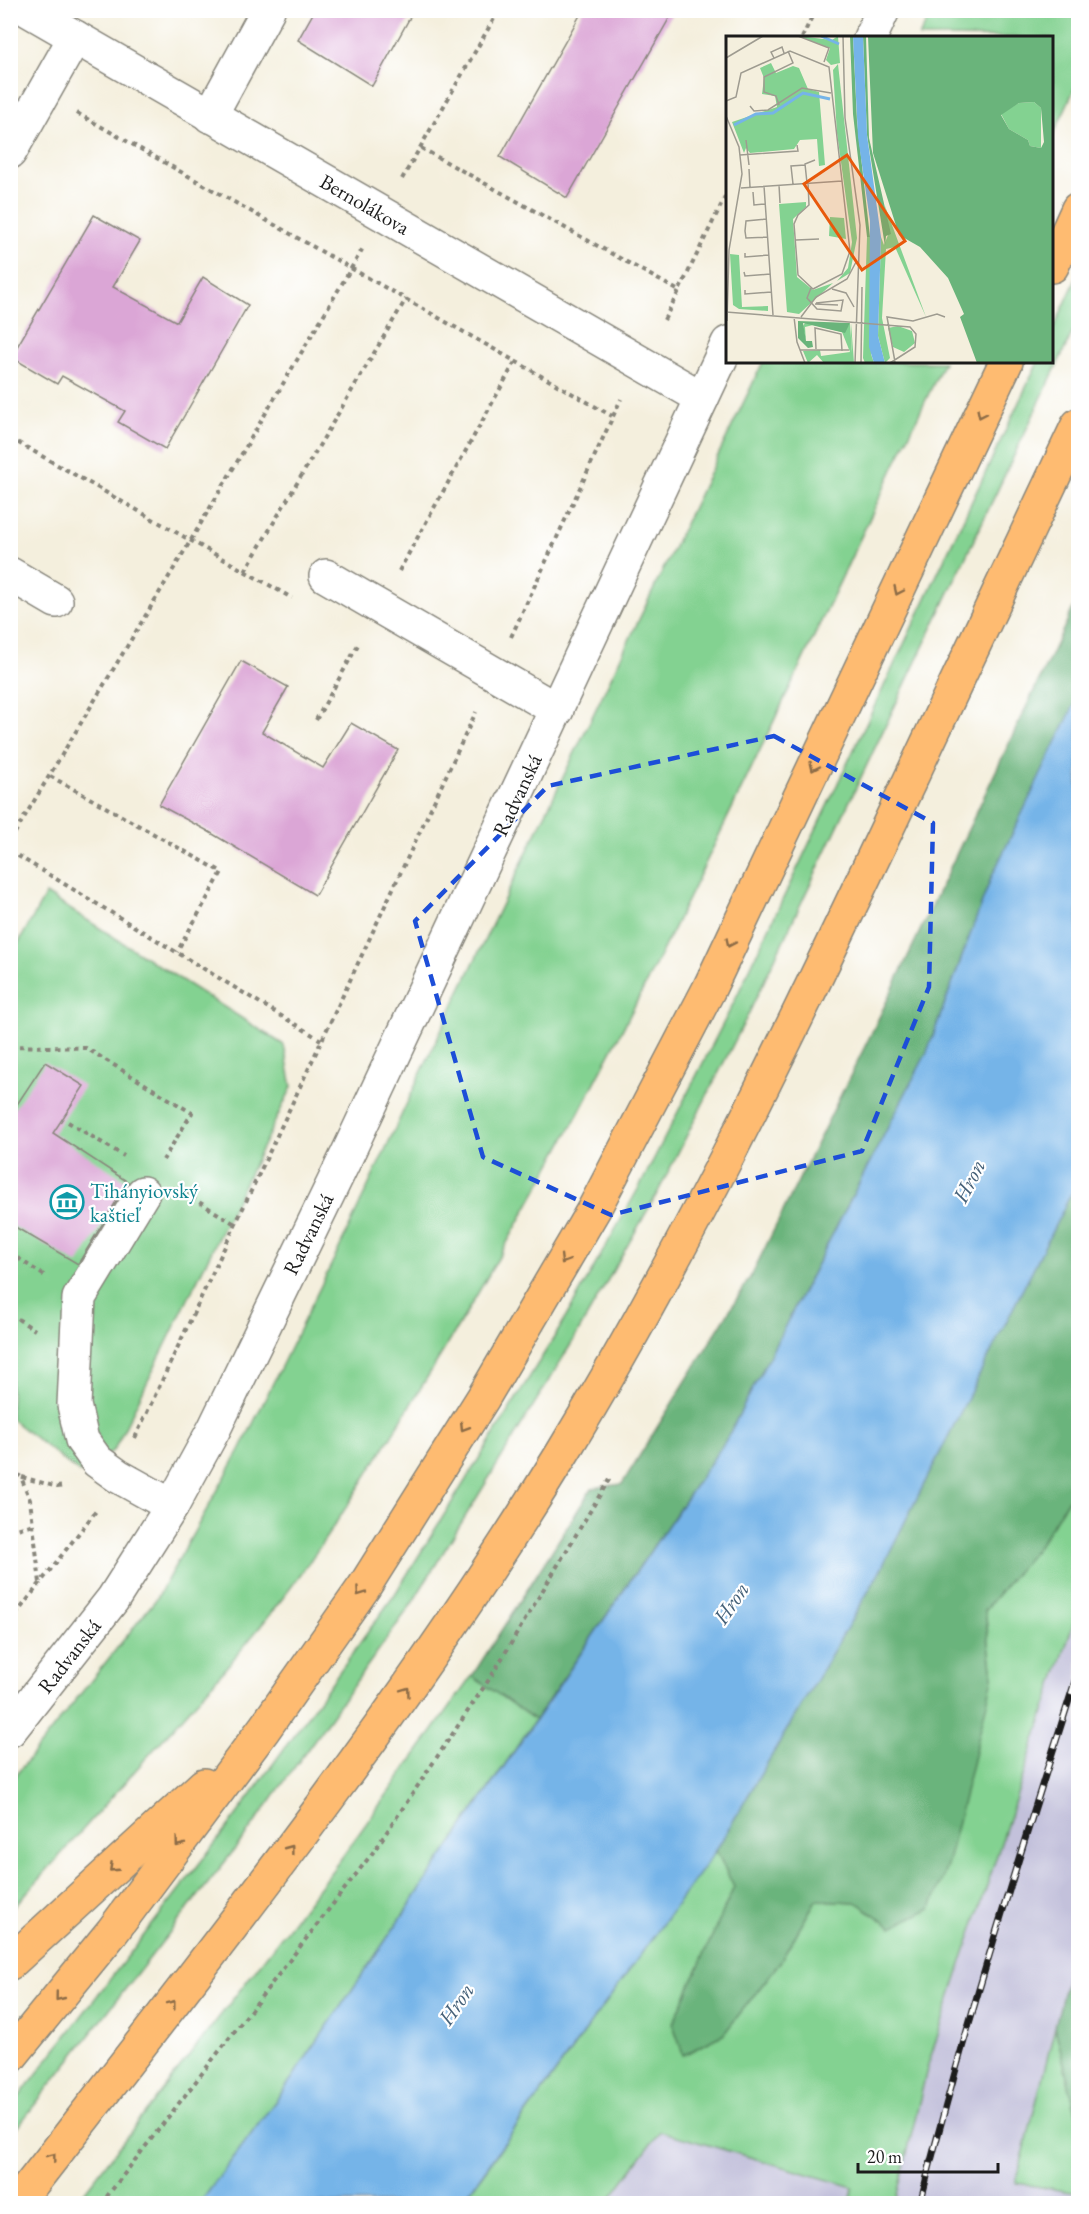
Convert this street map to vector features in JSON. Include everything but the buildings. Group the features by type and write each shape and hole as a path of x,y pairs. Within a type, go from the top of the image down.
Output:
{"highway":[{"path":"1053,264 1078,209"},
{"path":"10,2057 112,1932 264,1729 364,1587 483,1398 594,1209 708,991 1006,363"},
{"path":"16,2204 344,1778 445,1637 563,1451 677,1254 789,1036 1078,425"},
{"path":"10,1962 264,1729"}],"street":[{"path":"210,116 268,10"},
{"path":"871,36 883,10"},
{"name":"Bernolákova","path":"40,13 75,37 210,116 702,398"},
{"path":"10,152 75,37"},
{"name":"Radvanská","path":"10,1730 113,1599 172,1506 214,1429 332,1187 726,347"},
{"path":"10,574 56,601"},
{"path":"326,576 557,710"},
{"path":"143,1193 79,1298 74,1405 82,1440 98,1461 118,1476 172,1506"}],"path":[{"path":"399,185 499,10"},
{"path":"803,36 815,10"},
{"path":"44,94 612,416"},
{"path":"421,148 679,291"},
{"path":"664,320 726,195"},
{"path":"10,841 363,248"},
{"path":"245,571 406,299"},
{"path":"316,720 515,362"},
{"path":"10,1622 96,1511 118,1476 626,389"},
{"path":"10,438 294,599"},
{"path":"50,776 222,872 177,952"},
{"path":"10,851 321,1040"},
{"path":"10,1046 86,1048 192,1113 143,1193"},
{"path":"180,1190 235,1224"},
{"path":"10,1468 21,1477 30,1500 40,1583"},
{"path":"101,2204 374,1851 492,1675 610,1478"},
{"path":"10,1531 34,1524"}],"highlighted area":[{"path":"774,736 933,823 929,987 862,1151 611,1215 483,1157 415,921 548,786"}],"shaded area":[{"path":"1078,1609 1078,1918 1075,1944 1016,2183 1078,2193 1078,2203 895,2204 928,2065"},
{"path":"660,2131 854,2187 850,2203 607,2204"}],"green space":[{"path":"932,10 1078,11 1078,81 1053,136 1053,36 919,36"},
{"path":"1078,275 1078,321 747,1017 658,1192 573,1341 411,1605 246,1835 11,2135 11,2107 230,1824 395,1594 558,1331 642,1182 731,1008 1038,363 1053,363 1053,330"},
{"path":"763,363 944,363 764,743 640,995 507,1242 436,1363 348,1504 276,1607 209,1687 11,1910 11,1781 157,1598 240,1450 337,1253 434,1045"},
{"path":"1078,598 1078,699 991,878 927,1052 726,1440 535,1720 472,1676 592,1488 622,1484 751,1276 872,1032"},
{"path":"46,894 284,1045 292,1087 114,1450 80,1473 11,1419 10,958"},
{"path":"1078,1180 1078,1484 1040,1544 985,1610 993,1678 947,1866 931,1908 892,1927 856,1902 816,1900 780,1962 723,2035 683,2055 673,2024 734,1887 716,1850 878,1575"},
{"path":"1078,1484 1078,1609 928,2065 895,2203 850,2203 853,2187 660,2131 607,2203 461,2204 716,1850 734,1887 673,2024 684,2055 723,2035 780,1962 816,1900 856,1902 892,1927 993,1678 985,1610 1040,1544"},
{"path":"472,1676 535,1720 286,2087 200,2203 75,2204 340,1860"},
{"path":"1078,1918 1078,2121 1055,2027 1075,1944"},
{"path":"1055,2027 1078,2121 1078,2193 1016,2183"}],"water":[{"name":"Hron","path":"1078,697 1078,1180 878,1575 716,1850 461,2203 200,2203 286,2087 726,1440 927,1052 991,878"}],"railway":[{"path":"920,2204 975,2003 1078,1672"}],"place":[{"name":"Tihányiovský kaštieľ","path":"67,1202"}]}
